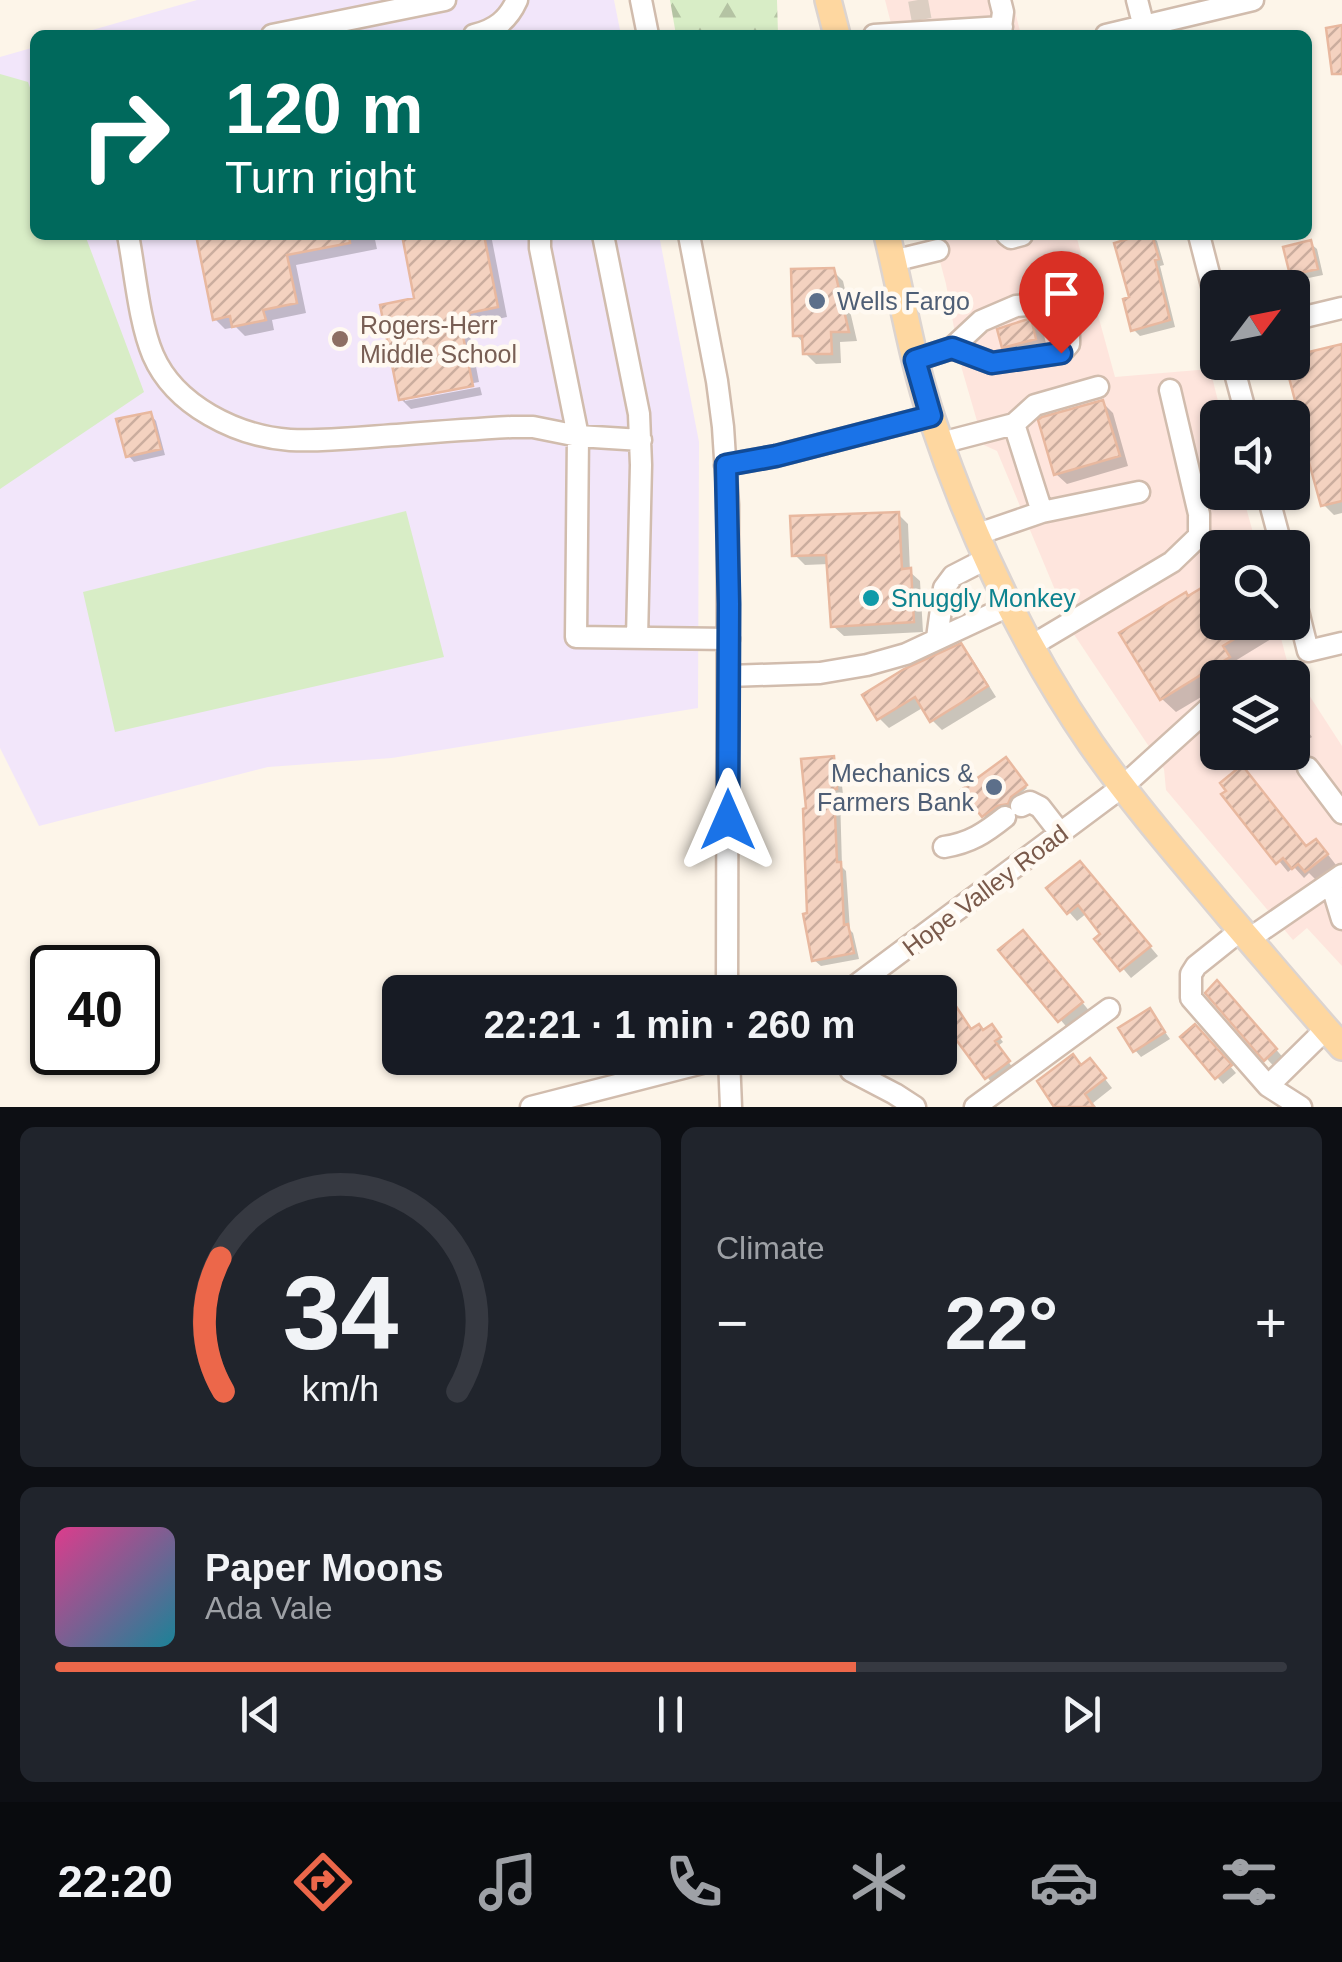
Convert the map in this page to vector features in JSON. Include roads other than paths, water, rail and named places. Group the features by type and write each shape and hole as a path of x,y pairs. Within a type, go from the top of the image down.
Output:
{"main road":[{"path":"828,0 835,30"},
{"path":"888,240 915,360 940,443 1031,646 1122,787 1334,1038"}],"street":[{"path":"315,30 445,0"},
{"path":"488,30 511,13 517,0"},
{"path":"641,0 647,30"},
{"path":"1000,0 1001,30"},
{"path":"1137,0 1144,30"},
{"path":"1148,30 1253,0"},
{"path":"129,240 153,355 176,388 220,421 287,440 512,426 641,440"},
{"path":"540,240 578,436 576,637 729,638"},
{"path":"605,240 639,414 637,638"},
{"path":"690,240 711,342 726,465 727,975"},
{"path":"1199,240 1207,270"},
{"path":"893,261 938,250"},
{"path":"915,360 952,348 981,321 1016,306 1051,303 1063,314 1070,329 1070,344 1061,353 1042,357 992,363 952,348"},
{"path":"1310,316 1342,308"},
{"path":"940,443 1014,424 1034,405 1098,387"},
{"path":"1031,646 1172,562 1199,536 1200,514 1170,390"},
{"path":"726,465 931,416"},
{"path":"1014,424 1042,512"},
{"path":"936,638 944,588 983,546 1042,512 1139,492"},
{"path":"729,676 820,673 867,665 906,654 1010,605"},
{"path":"1305,640 1308,651 1342,643"},
{"name":"Hope Valley Road","path":"871,975 1122,787 1200,716"},
{"path":"1310,770 1342,813"},
{"path":"944,846 981,836 1030,802 1040,807 1061,834"},
{"path":"1301,1107 1268,1086 1191,998 1192,974 1196,966 1336,879 1342,920"},
{"path":"975,1107 1109,1009"},
{"path":"1268,1086 1334,1038"},
{"path":"531,1107 658,1075"},
{"path":"728,1075 731,1107"},
{"path":"857,1075 915,1107"}],"tunnel":[{"path":"918,0 922,22"}],"place":[{"name":"Wells Fargo","path":"817,301"},
{"name":"Rogers-Herr Middle School","path":"340,339"},
{"name":"Snuggly Monkey","path":"871,598"},
{"name":"Mechanics & Farmers Bank","path":"994,787"}]}
